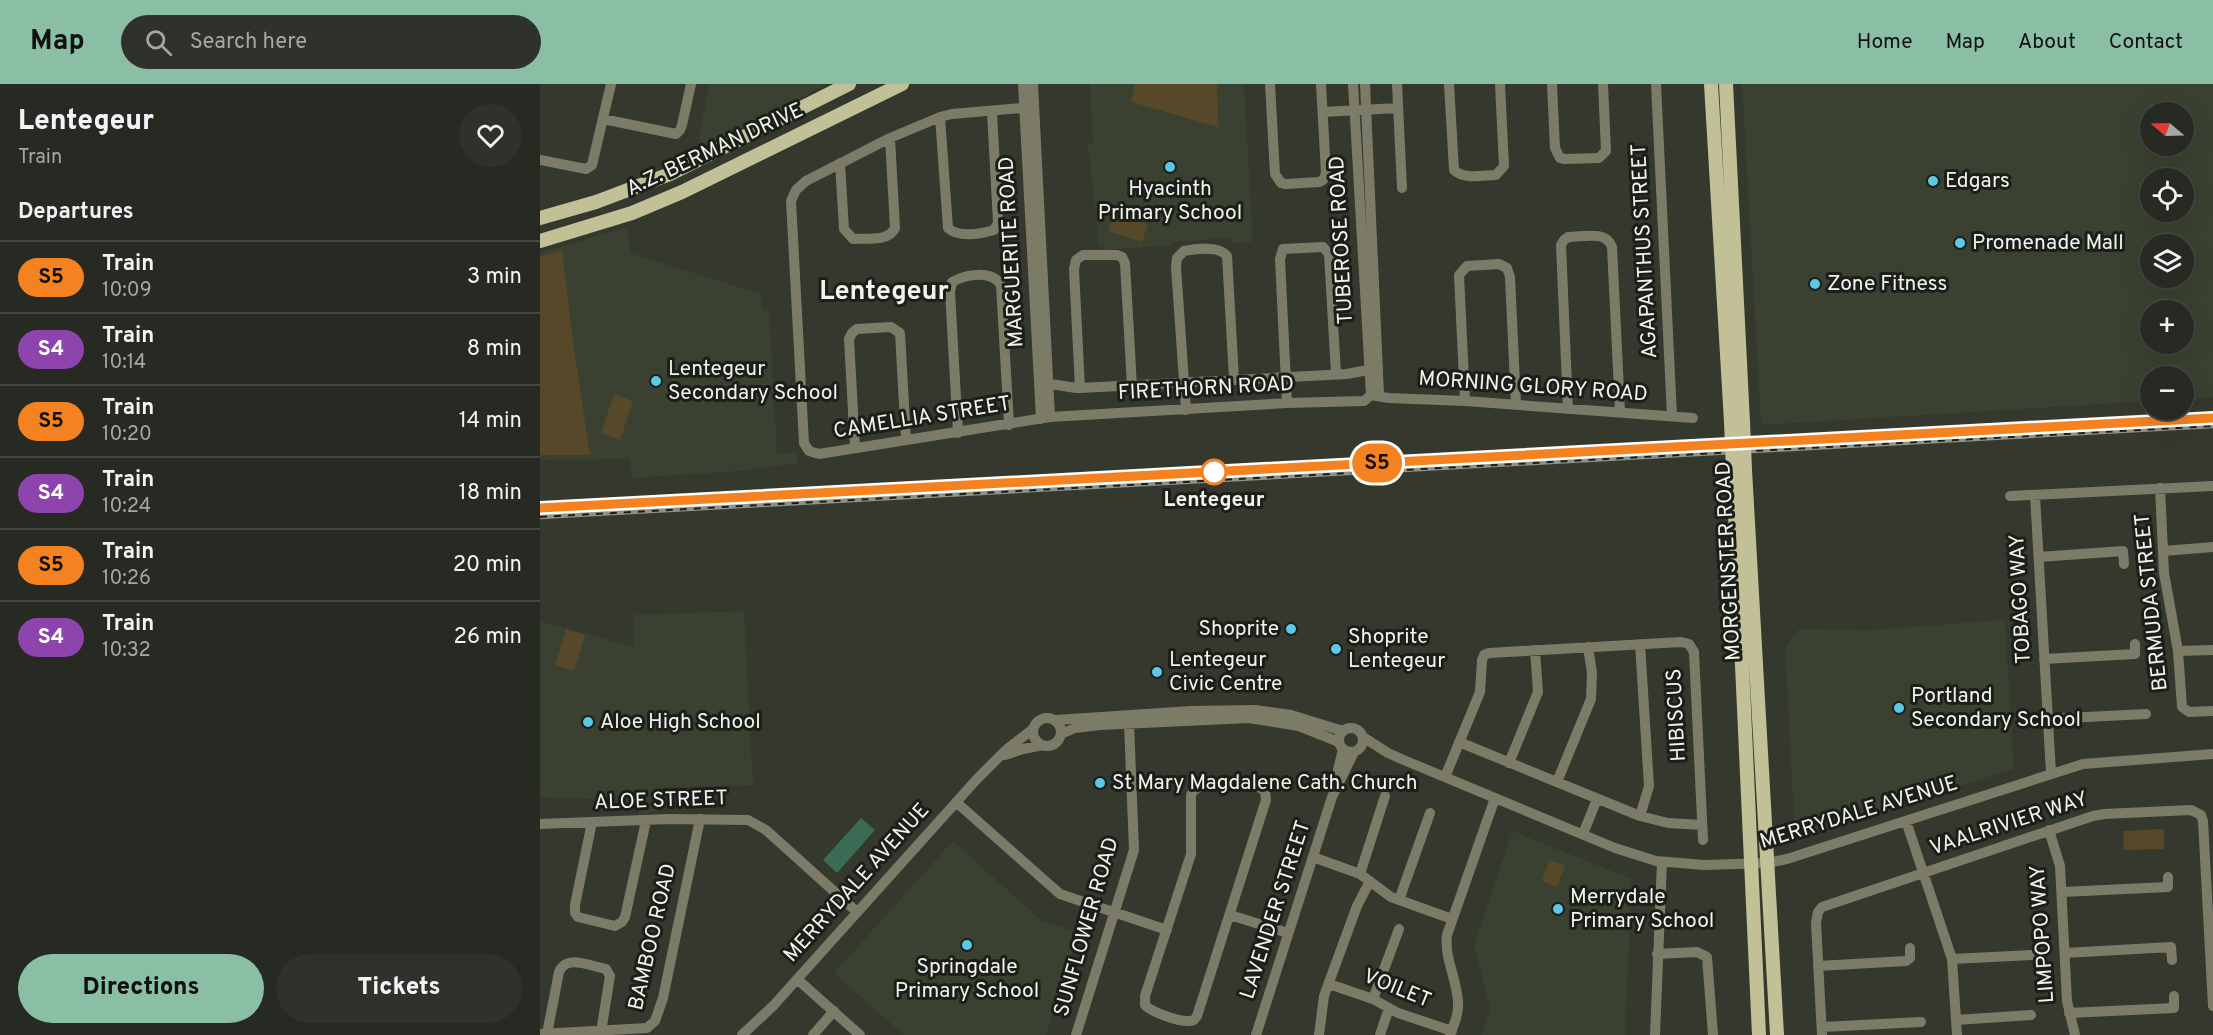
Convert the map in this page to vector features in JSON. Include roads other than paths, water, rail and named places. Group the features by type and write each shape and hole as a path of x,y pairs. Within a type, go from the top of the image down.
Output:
{"main road":[{"name":"A.Z. BERMAN DRIVE","path":"540,218 596,202 670,174 849,84"},
{"name":"A.Z. BERMAN DRIVE","path":"540,241 603,223 665,200 902,84"},
{"name":"MORGENSTER ROAD","path":"1711,84 1737,422"},
{"name":"MORGENSTER ROAD","path":"1726,84 1750,865 1759,1035"},
{"name":"MORGENSTER ROAD","path":"1739,470 1768,863 1777,1035"}],"street":[{"path":"540,160 589,168 594,158 611,84"},
{"path":"603,119 676,134 682,125 691,84"},
{"name":"MARGUERITE ROAD","path":"1023,84 1028,108 1046,418"},
{"name":"MARGUERITE ROAD","path":"1028,108 1033,84"},
{"path":"1270,84 1275,174 1281,183 1323,180 1326,167 1322,84"},
{"name":"TUBEROSE ROAD","path":"1353,84 1374,369"},
{"name":"TUBEROSE ROAD","path":"1365,84 1375,395"},
{"path":"1397,84 1402,188"},
{"path":"1449,84 1454,170 1459,175 1465,176 1497,175 1504,166 1500,84"},
{"path":"1552,84 1555,148 1560,158 1565,159 1599,158 1606,150 1603,84"},
{"name":"AGAPANTHUS STREET","path":"1656,84 1672,416"},
{"path":"890,138 895,228 892,234 886,237 853,238 844,229 840,163 890,138 940,117 1028,108"},
{"path":"1323,112 1398,108"},
{"path":"940,117 948,228 958,234 988,232 994,230 998,223 992,112"},
{"name":"CAMELLIA STREET","path":"840,163 800,185 791,201 804,444 809,451 819,454 1046,418"},
{"path":"1568,409 1561,245 1569,237 1601,236 1608,239 1612,247 1620,411"},
{"path":"1287,403 1280,254 1288,247 1323,247 1329,254 1336,374"},
{"path":"1186,410 1182,382 1176,267 1179,254 1190,250 1218,249 1227,256 1234,379"},
{"path":"1080,388 1074,269 1076,260 1083,255 1117,255 1122,257 1125,263 1131,386"},
{"path":"1465,401 1460,275 1467,266 1498,264 1507,268 1510,277 1516,405"},
{"path":"958,432 950,292 952,282 960,278 991,275 1001,285 1009,425"},
{"path":"855,448 849,339 857,329 891,327 900,333 906,440"},
{"name":"FIRETHORN ROAD","path":"1043,383 1061,388 1131,386 1365,372 1374,369"},
{"name":"MORNING GLORY ROAD","path":"1375,395 1389,398 1620,411 1693,418"},
{"name":"FIRETHORN ROAD","path":"1046,418 1287,403 1364,401 1375,395"},
{"path":"2010,496 2213,486"},
{"name":"BERMUDA STREET","path":"2160,488 2166,584 2178,651 2181,700 2185,710 2213,711"},
{"name":"TOBAGO WAY","path":"2035,495 2051,773"},
{"path":"2164,550 2213,547"},
{"path":"2039,557 2123,551 2124,564"},
{"name":"HIBISCUS","path":"1445,777 1480,692 1482,660 1489,652 1681,642 1689,644 1694,652 1703,840"},
{"path":"1640,645 1649,786 1640,816"},
{"path":"2044,659 2135,654 2135,645"},
{"path":"1557,782 1591,699 1592,673 1588,647"},
{"path":"1509,763 1538,692 1535,650"},
{"path":"2178,651 2213,650"},
{"name":"MERRYDALE AVENUE","path":"1056,720 1220,714 1290,724 1347,745 1388,753"},
{"name":"MERRYDALE AVENUE","path":"1061,734 1075,728 1220,714"},
{"path":"2047,719 2146,714"},
{"path":"1049,718 1056,720 1061,734 1054,744 1043,745 1036,740 1033,729 1041,719 1049,718"},
{"name":"SUNFLOWER ROAD","path":"1076,1035 1135,845 1129,723"},
{"name":"MERRYDALE AVENUE","path":"1347,745 1353,728 1388,753 1628,853 1662,862 1704,865 1750,865 1806,854 2051,773 2099,761 2213,754"},
{"name":"MERRYDALE AVENUE","path":"742,1035 764,1016 985,770 1033,729"},
{"name":"LAVENDER STREET","path":"1256,1035 1347,745 1363,744 1363,737"},
{"path":"1459,742 1640,816 1668,823 1702,825"},
{"name":"MERRYDALE AVENUE","path":"1000,757 1043,745"},
{"path":"1254,784 1263,788 1266,800 1230,915 1199,1012 1196,1018 1190,1021 1151,1011 1145,1005 1167,930 1191,854 1190,798 1193,792 1202,786 1254,784"},
{"path":"1360,874 1386,796"},
{"path":"1451,1033 1458,1008 1446,946 1447,935 1495,798"},
{"path":"1583,834 1598,799"},
{"path":"956,802 1060,894 1167,930"},
{"name":"VAALRIVIER WAY","path":"1818,966 1816,923 1820,909 1838,900 2104,814 2191,810 2201,815 2203,821 2213,1006"},
{"path":"1399,900 1430,813"},
{"name":"ALOE STREET","path":"540,824 700,819 742,819 755,822 857,912"},
{"name":"BAMBOO ROAD","path":"543,1034 647,1029 655,1021 663,998 700,819"},
{"path":"592,822 574,905 575,913 578,917 615,926 625,917 646,821"},
{"path":"1906,821 1952,959 1956,1035"},
{"name":"LIMPOPO WAY","path":"2049,830 2059,859 2069,1013 2075,1035"},
{"path":"1313,857 1360,874 1399,900 1452,919"},
{"path":"1655,1035 1662,862"},
{"path":"2062,892 2168,887 2168,877"},
{"path":"1319,1035 1323,1022 1324,996 1357,906 1370,881"},
{"path":"1230,915 1288,933"},
{"path":"1373,999 1399,929"},
{"path":"2065,953 2171,947 2172,960"},
{"path":"1910,948 1910,958 1906,961 1818,966 1822,1031 1921,1022"},
{"path":"1657,954 1697,952 1707,957 1713,1035"},
{"path":"1952,959 2031,955"},
{"path":"543,1034 559,972 562,966 570,962 606,969 610,976 601,1032"},
{"path":"797,979 860,1035"},
{"name":"VOILET","path":"1329,984 1373,999 1389,1008 1451,1033"},
{"path":"2069,1013 2174,1008 2174,996"},
{"path":"1380,1035 1389,1008"},
{"path":"813,1035 834,1011"},
{"path":"1956,1020 2031,1015"}],"railway":[{"path":"540,517 2213,426"}],"train":[{"name":"S5","path":"540,508 2213,418"}],"place":[{"name":"Hyacinth Primary School","path":"1170,167"},
{"name":"Edgars","path":"1933,181"},
{"name":"Promenade Mall","path":"1960,243"},
{"name":"Zone Fitness","path":"1815,284"},
{"name":"Lentegeur Secondary School","path":"656,381"},
{"name":"Lentegeur","path":"1214,472"},
{"name":"Shoprite","path":"1291,629"},
{"name":"Shoprite Lentegeur","path":"1336,649"},
{"name":"Lentegeur Civic Centre","path":"1157,672"},
{"name":"Portland Secondary School","path":"1899,708"},
{"name":"Aloe High School","path":"588,722"},
{"name":"St Mary Magdalene Cath. Church","path":"1100,783"},
{"name":"Merrydale Primary School","path":"1558,909"},
{"name":"Springdale Primary School","path":"967,945"}],"district":[{"name":"Lentegeur","path":"884,292"}]}
